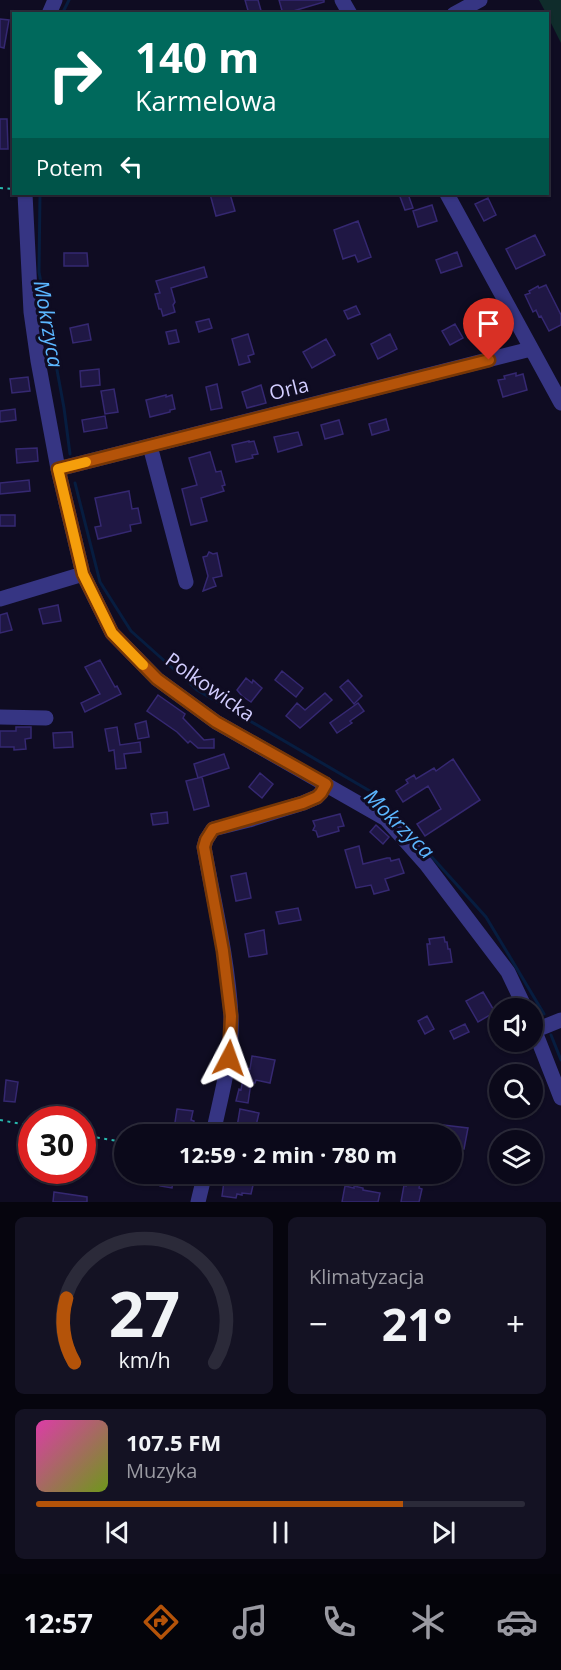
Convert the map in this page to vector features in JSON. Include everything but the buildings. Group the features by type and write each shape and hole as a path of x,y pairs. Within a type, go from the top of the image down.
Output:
{"street":[{"path":"458,12 480,0"},
{"name":"Polkowicka","path":"26,195 31,312 58,469 83,574 112,633 157,679 216,722 386,819 426,864 508,972 520,998"},
{"path":"448,195 561,403"},
{"name":"Orla","path":"58,469 531,349"},
{"path":"150,446 186,582"},
{"path":"0,599 83,574"},
{"path":"0,717 46,718"},
{"path":"215,1124 229,1058 231,1016 223,951 204,847 206,840 213,829 260,817 317,797 326,784"},
{"path":"543,1025 561,1020"},
{"path":"543,1051 561,1098"},
{"path":"198,1202 202,1184"}],"path":[{"path":"0,1120 18,1123"},
{"path":"96,1137 114,1140"}],"green space":[{"path":"539,0 561,0 561,43 549,19 549,12 545,12"}],"waterway":[{"name":"Mokrzyca","path":"63,12 69,0"},
{"name":"Mokrzyca","path":"40,195 39,272 64,408 70,454"},
{"name":"Mokrzyca","path":"75,483 100,582 131,631 197,690 375,794 486,917 544,1014"},
{"name":"Mokrzyca","path":"551,1035 561,1060"}],"slow traffic":[{"path":"86,462 58,469 83,574 112,633 143,665"}],"route":[{"path":"229,1058 231,1016 223,951 204,847 206,840 213,829 285,809 317,797 326,784 216,722 157,679 112,633 83,574 58,469 489,360"}]}
